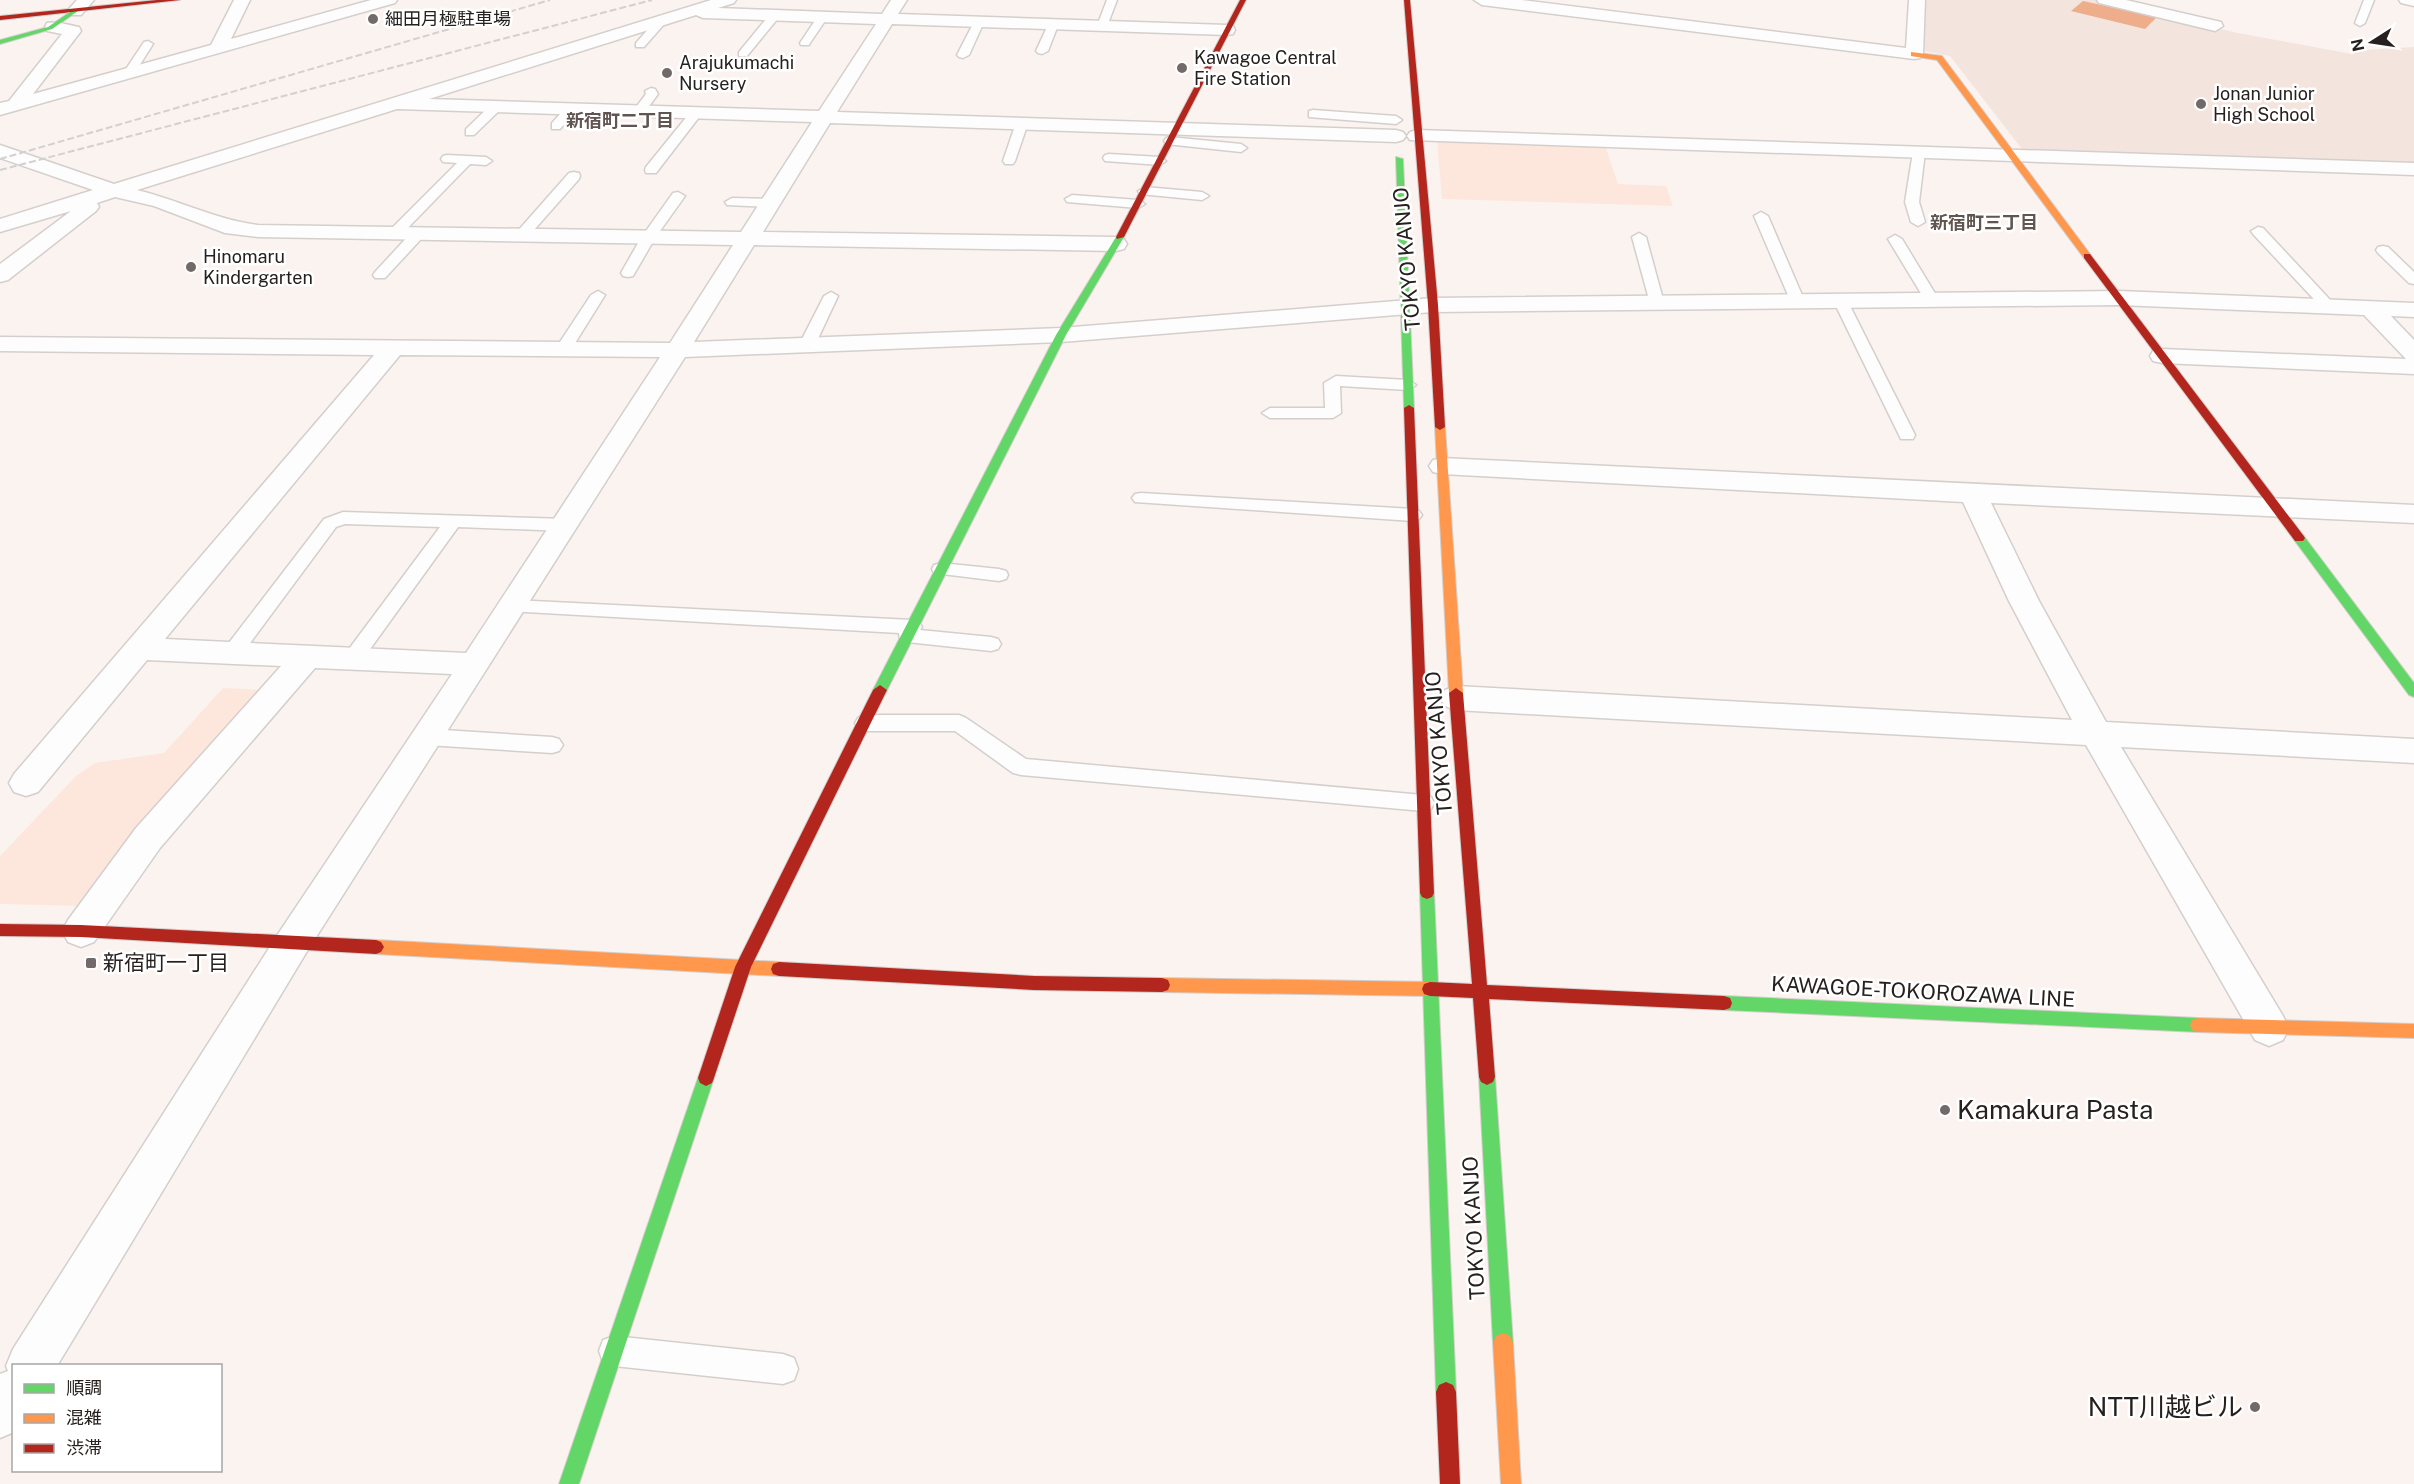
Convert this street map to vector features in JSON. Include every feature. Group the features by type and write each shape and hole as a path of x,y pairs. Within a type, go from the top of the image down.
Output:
{"main road":[{"path":"0,18 81,5 177,0"},
{"path":"569,1484 743,968 941,569 1061,335 1141,198 1243,0"},
{"name":"TOKYO KANJO","path":"1407,0 1433,305 1456,698 1481,993 1511,1484"},
{"path":"0,42 53,27 66,21 81,5"},
{"path":"1914,54 1939,58 2414,692"},
{"name":"TOKYO KANJO","path":"1396,122 1400,170 1403,306 1408,385 1450,1484"},
{"name":"KAWAGOE-TOKOROZAWA LINE","path":"0,930 81,931 1034,983 1430,989 2269,1028 2414,1031"}],"street":[{"path":"218,47 242,0"},
{"path":"7,107 389,0"},
{"path":"0,226 728,0"},
{"path":"1482,0 1914,54 1917,0"},
{"path":"2105,0 2214,26"},
{"path":"2407,0 2414,1"},
{"path":"686,12 822,18 892,10 979,22 1004,15 1053,25 1227,30"},
{"path":"31,1364 293,942 566,525 892,10"},
{"path":"7,107 73,31 53,27"},
{"path":"393,103 1022,123 1173,134 1396,122"},
{"path":"1417,136 2414,169"},
{"path":"0,151 112,190 161,202 233,228 258,231 521,237 1116,244"},
{"path":"0,275 112,190"},
{"path":"0,344 675,350 1061,335 1433,305 2119,298 2414,310"},
{"path":"2371,309 2414,354"},
{"path":"26,783 393,348"},
{"path":"2162,356 2414,367"},
{"path":"1442,466 2414,514"},
{"path":"1973,494 2024,601 2095,732 2269,1028"},
{"path":"139,650 474,664"},
{"path":"81,931 148,838 307,657"},
{"path":"1456,698 2414,751"},
{"path":"0,1414 12,1395"}],"lane":[{"path":"1102,26 1112,0"},
{"path":"2360,23 2369,0"},
{"path":"743,54 775,15"},
{"path":"805,43 822,18"},
{"path":"640,45 662,20"},
{"path":"963,55 979,22"},
{"path":"1042,51 1053,25"},
{"path":"130,72 148,44"},
{"path":"640,110 652,94 651,91"},
{"path":"470,132 497,106"},
{"path":"556,126 572,108"},
{"path":"651,170 698,112"},
{"path":"1313,114 1396,122"},
{"path":"1009,161 1022,123"},
{"path":"1173,134 1241,148"},
{"path":"1918,222 1912,202 1919,152"},
{"path":"1109,158 1160,161"},
{"path":"447,159 486,161"},
{"path":"394,234 467,160"},
{"path":"521,237 574,176"},
{"path":"628,273 648,238 678,196"},
{"path":"1072,200 1202,196"},
{"path":"732,202 769,203"},
{"path":"1761,216 1798,302"},
{"path":"2258,231 2329,307"},
{"path":"380,275 417,235"},
{"path":"1640,237 1657,303"},
{"path":"1895,239 1932,300"},
{"path":"2383,250 2414,280"},
{"path":"564,348 598,295"},
{"path":"807,345 831,296"},
{"path":"1841,302 1907,435"},
{"path":"1270,412 1333,413 1332,383 1336,381 1408,385"},
{"path":"1141,498 1413,515"},
{"path":"232,653 330,523 342,518 566,525"},
{"path":"353,658 454,520"},
{"path":"941,569 999,575"},
{"path":"513,606 910,631 991,644"},
{"path":"865,723 959,723 1021,767 1423,803"},
{"path":"428,737 552,745"},
{"path":"614,1351 783,1369"}],"shaded area":[{"name":"Jonan Junior High School","path":"1925,0 2097,0 2238,33 2352,54 2364,50 2414,47 2414,166 2025,153 1950,56 1924,51"},
{"path":"2083,1 2157,17 2145,29 2071,11"},
{"path":"1437,141 1605,145 1618,184 1666,186 1673,206 1442,199"},
{"path":"223,688 268,690 85,906 0,904 0,856 76,776 95,763 164,753"}],"railway":[{"path":"0,159 550,0"},
{"path":"0,170 652,0"}],"traffic: fast":[{"path":"0,42 50,28 75,11"},
{"path":"1399,159 1409,408"},
{"path":"880,690 1061,335 1120,237"},
{"path":"2299,538 2414,692"},
{"path":"1427,893 1446,1392"},
{"path":"1724,1003 2198,1025"},
{"path":"1487,1077 1503,1343"},
{"path":"569,1484 706,1078"}],"traffic: slow":[{"path":"1914,54 1939,58 2087,256"},
{"path":"1440,427 1456,693"},
{"path":"376,947 779,969"},
{"path":"1162,985 1430,989"},
{"path":"2198,1025 2414,1031"},
{"path":"1503,1343 1511,1484"}],"traffic: jam":[{"path":"0,18 177,0"},
{"path":"1120,237 1243,0"},
{"path":"1407,0 1433,305 1440,427"},
{"path":"2087,256 2299,538"},
{"path":"1409,408 1427,893"},
{"path":"706,1078 743,967 880,690"},
{"path":"1456,693 1487,1077"},
{"path":"0,930 81,931 376,947"},
{"path":"779,969 1034,983 1162,985"},
{"path":"1430,989 1724,1003"},
{"path":"1446,1392 1450,1484"}],"place":[{"name":"細田月極駐車場","path":"373,19"},
{"name":"Kawagoe Central Fire Station","path":"1182,68"},
{"name":"Arajukumachi Nursery","path":"667,73"},
{"name":"Jonan Junior High School","path":"2201,104"},
{"name":"Hinomaru Kindergarten","path":"191,267"},
{"name":"新宿町一丁目","path":"91,963"},
{"name":"Kamakura Pasta","path":"1945,1110"},
{"name":"NTT川越ビル","path":"2255,1407"}],"district":[{"name":"新宿町二丁目","path":"620,121"},
{"name":"新宿町三丁目","path":"1984,223"}]}
